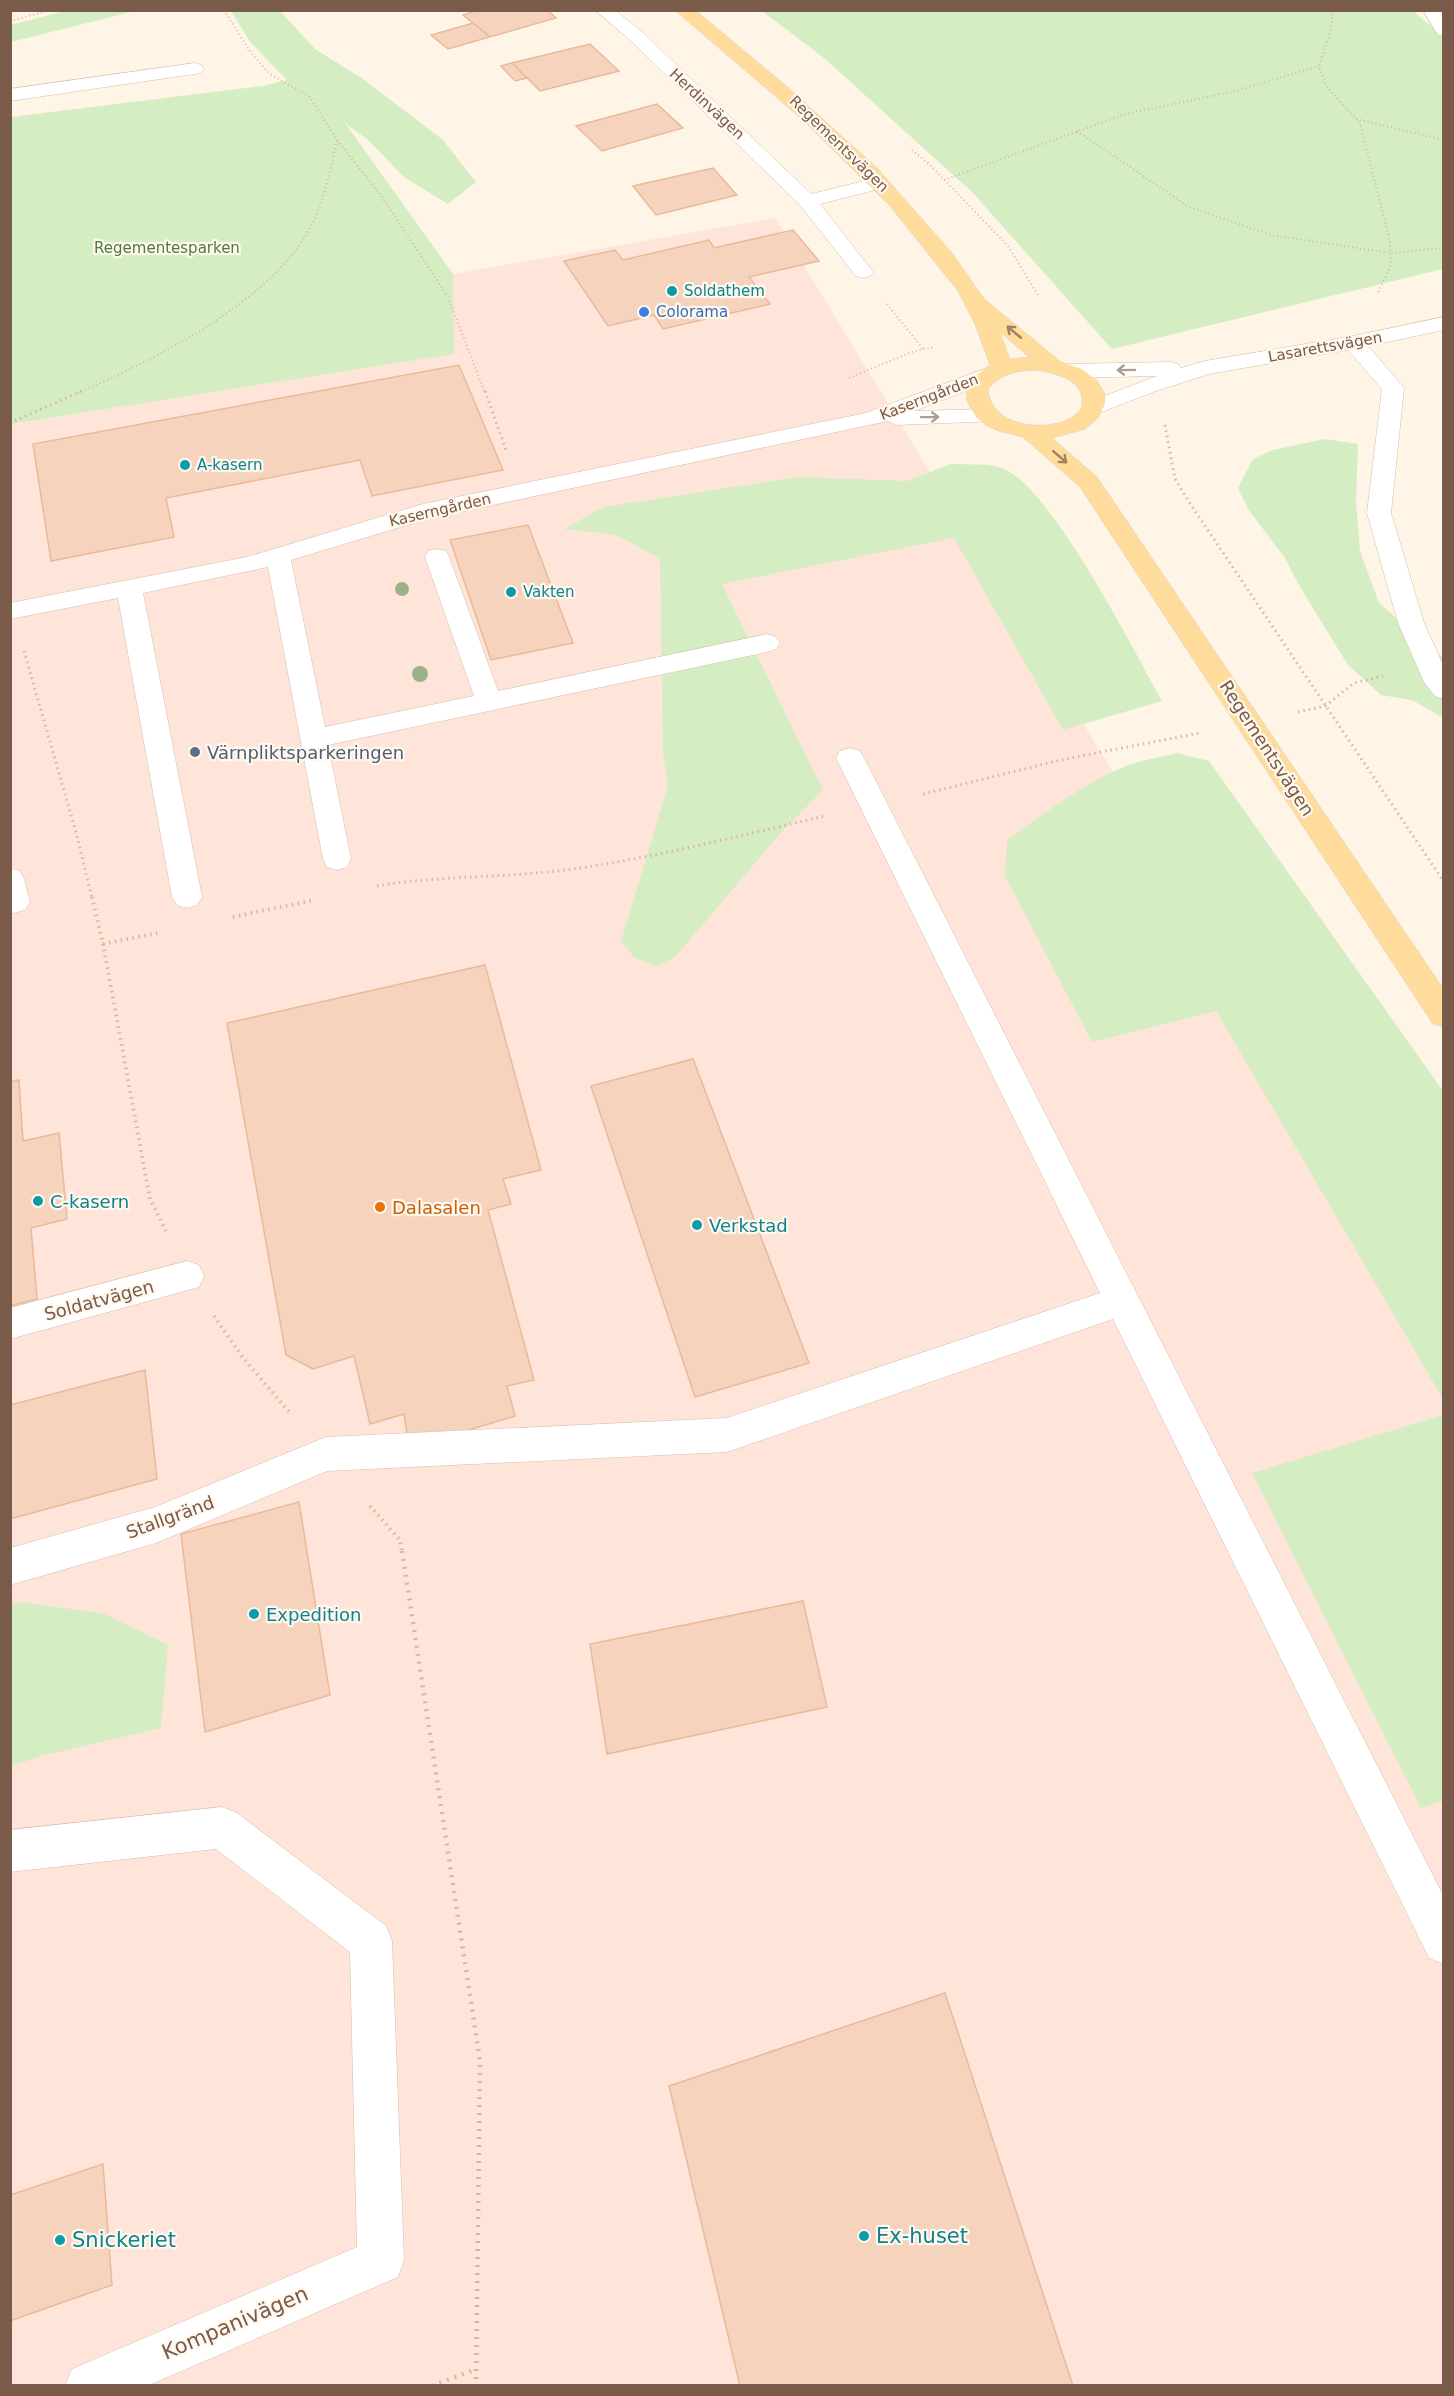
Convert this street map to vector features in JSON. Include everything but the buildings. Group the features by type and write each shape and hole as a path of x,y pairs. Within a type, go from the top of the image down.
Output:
{"main road":[{"name":"Regementsvägen","path":"683,10 780,87 880,183 948,262 974,299 992,336 994,371"},
{"name":"Regementsvägen","path":"974,299 1061,368"},
{"path":"1089,482 1090,413 1095,398 1091,388 1082,378 1061,368 1018,364 994,371 977,387 978,402 989,416 1008,426 1031,432 1062,430 1076,425 1090,413"},
{"name":"Regementsvägen","path":"1031,432 1089,482 1443,1015"}],"street":[{"name":"Herdinvägen","path":"603,10 636,36 807,201 863,272"},
{"path":"1431,10 1443,31"},
{"path":"10,95 195,69"},
{"path":"807,201 880,183"},
{"name":"Lasarettsvägen","path":"1090,413 1145,387 1205,368 1353,343 1443,323"},
{"path":"1353,343 1393,388 1379,513 1411,623 1437,682 1443,690"},
{"name":"Lasarettsvägen","path":"1061,368 1205,368"},
{"name":"Kaserngården","path":"10,611 250,564 423,512 872,419 994,371"},
{"name":"Kaserngården","path":"872,419 989,416"},
{"path":"278,556 337,859"},
{"path":"437,557 489,702"},
{"path":"129,588 187,897"},
{"path":"314,739 767,643"},
{"path":"850,758 1443,1943"},
{"path":"10,879 15,902 10,903"},
{"name":"Soldatvägen","path":"10,1323 187,1276"},
{"name":"Stallgränd","path":"10,1567 156,1525 326,1454 728,1435 1122,1301"},
{"name":"Kompanivägen","path":"10,1851 222,1828 371,1941 381,2260 89,2385"}],"path":[{"path":"10,21 51,10"},
{"path":"224,10 252,53 270,74 309,96 337,140 382,197 448,297 467,342 509,458"},
{"path":"1333,10 1319,66 1326,86 1360,123 1390,242 1391,265 1377,296"},
{"path":"944,180 1125,114 1232,92 1319,66"},
{"path":"1355,118 1443,140"},
{"path":"1077,131 1190,207 1271,235 1390,253 1443,248"},
{"path":"10,423 135,366 203,330 265,282 307,234 325,190 337,140"},
{"path":"863,272 923,349"},
{"path":"1165,422 1175,479 1443,882"},
{"path":"369,888 437,879 536,873 696,846 1065,759 1251,723 1325,706 1354,683 1429,664"},
{"path":"230,917 323,898"},
{"path":"103,944 161,932"},
{"path":"432,2385 476,2369"}],"shaded area":[{"path":"775,218 1443,1314 1443,2385 11,2386 11,424 453,354 453,274"}],"green space":[{"path":"65,11 135,11 11,42 11,25"},
{"name":"Regementesparken","path":"231,11 280,11 315,49 363,79 443,140 476,182 448,204 404,177 368,140 345,123 453,274 454,354 11,424 11,117 263,86 287,80 251,43"},
{"path":"762,11 1415,11 1443,36 1443,269 1112,349 973,193 824,58"},
{"path":"1325,439 1358,444 1356,501 1360,551 1379,603 1443,658 1443,715 1440,716 1412,700 1381,695 1348,665 1285,558 1248,509 1238,488 1253,459 1273,450"},
{"path":"951,464 1002,468 1022,481 1044,505 1090,572 1162,701 1063,730 954,538 722,584 823,790 778,836 676,956 658,966 635,958 621,941 668,786 663,752 660,559 617,535 564,529 604,507 797,477 907,481"},
{"path":"1177,753 1209,761 1443,1091 1443,1399 1216,1011 1092,1042 1005,876 1007,840 1036,819 1082,788 1114,771 1137,762"},
{"path":"1443,1415 1443,1801 1421,1808 1252,1473"},
{"path":"18,1602 102,1613 168,1645 161,1728 41,1756 11,1766 10,1604"}],"place":[{"name":"Soldathem","path":"672,291"},
{"name":"Colorama","path":"644,312"},
{"name":"A-kasern","path":"185,465"},
{"name":"Vakten","path":"511,592"},
{"name":"Värnpliktsparkeringen","path":"195,752"},
{"name":"C-kasern","path":"38,1201"},
{"name":"Dalasalen","path":"380,1207"},
{"name":"Verkstad","path":"697,1225"},
{"name":"Expedition","path":"254,1614"},
{"name":"Ex-huset","path":"864,2236"},
{"name":"Snickeriet","path":"60,2240"}]}
